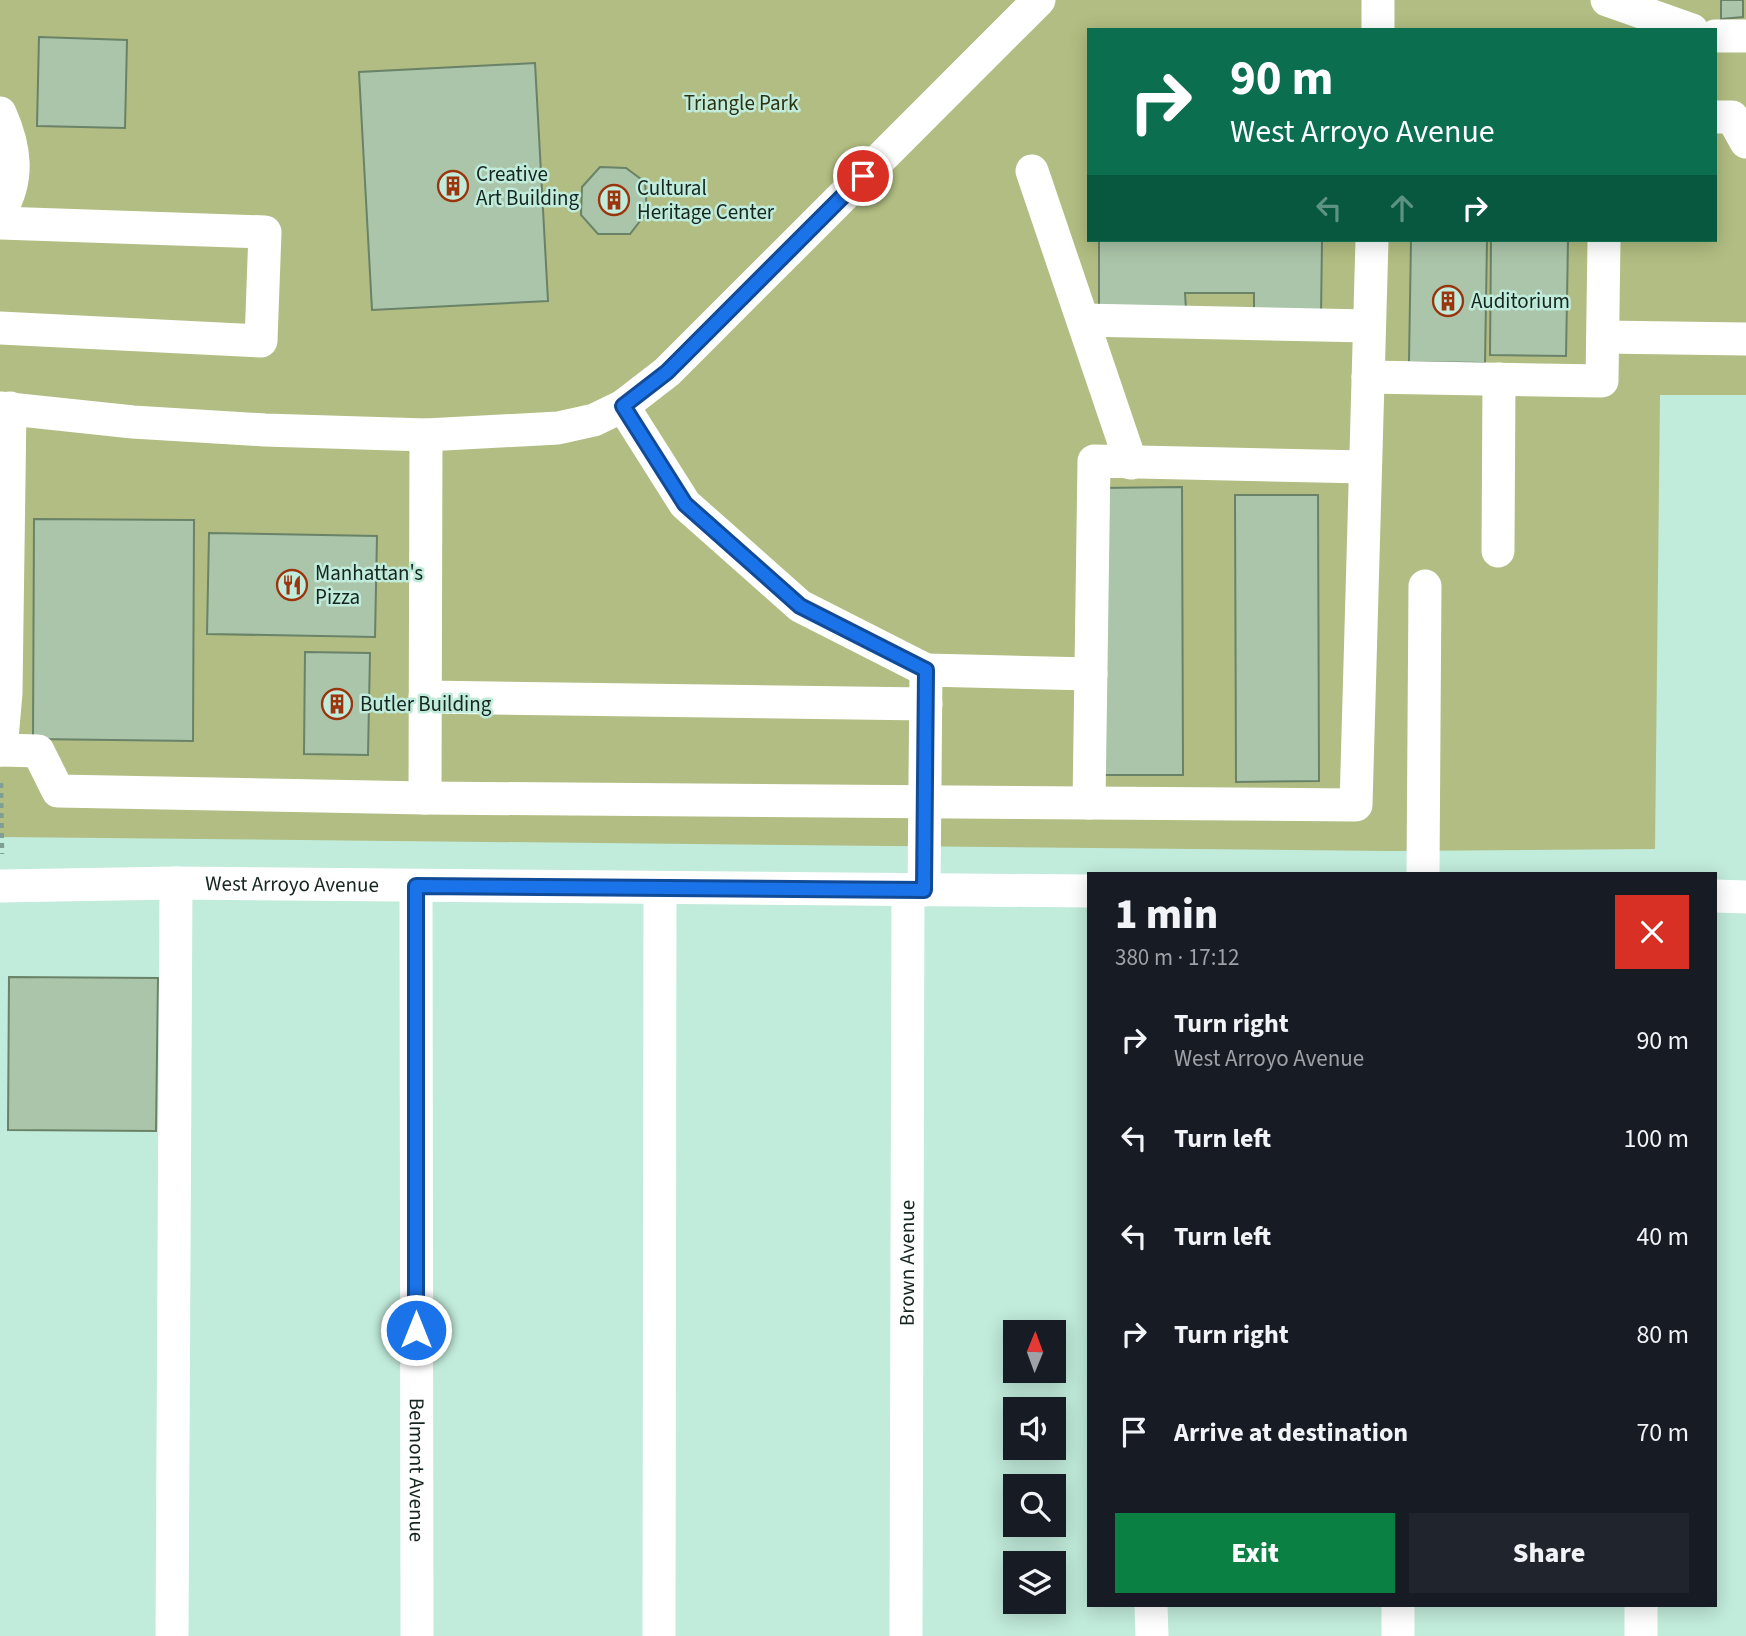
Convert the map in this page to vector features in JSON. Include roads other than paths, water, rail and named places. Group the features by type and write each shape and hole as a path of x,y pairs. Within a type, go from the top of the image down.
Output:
{"street":[{"path":"1039,0 667,372 623,406 594,420 558,428 426,435 265,430 133,422 5,408 3,693 0,750 38,751 58,791 425,798 1356,805 1372,242"},
{"path":"1378,0 1378,28"},
{"path":"1607,0 1686,28"},
{"path":"1717,36 1746,36"},
{"path":"0,113 12,139 15,168 9,197 0,212"},
{"path":"1717,117 1732,117 1746,142"},
{"path":"1032,171 1131,463"},
{"path":"0,223 265,232 261,341 0,328"},
{"path":"1368,377 1602,381 1604,242"},
{"path":"1083,320 1369,326"},
{"path":"1603,337 1746,339"},
{"path":"1498,551 1500,379"},
{"path":"623,406 685,504 800,606 926,670 1091,674"},
{"path":"425,798 426,435"},
{"path":"1089,803 1094,461 1366,467"},
{"path":"1423,872 1425,586"},
{"name":"Brown Avenue","path":"906,1636 916,890 925,802 926,670"},
{"path":"425,697 926,704"},
{"path":"172,1636 176,883"},
{"name":"West Arroyo Avenue","path":"1,886 176,883 1087,891"},
{"name":"Belmont Avenue","path":"416,886 417,1636"},
{"path":"659,1636 660,888"},
{"path":"1717,897 1746,897"},
{"path":"1152,1607 1152,1636"},
{"path":"1398,1607 1398,1636"},
{"path":"1641,1607 1641,1636"}],"place":[{"name":"Creative Art Building","path":"453,186"},
{"name":"Cultural Heritage Center","path":"614,200"},
{"name":"Auditorium","path":"1448,301"},
{"name":"Manhattan's Pizza","path":"292,585"},
{"name":"Butler Building","path":"337,704"}],"park label":[{"name":"Triangle Park","path":"741,103"}]}
